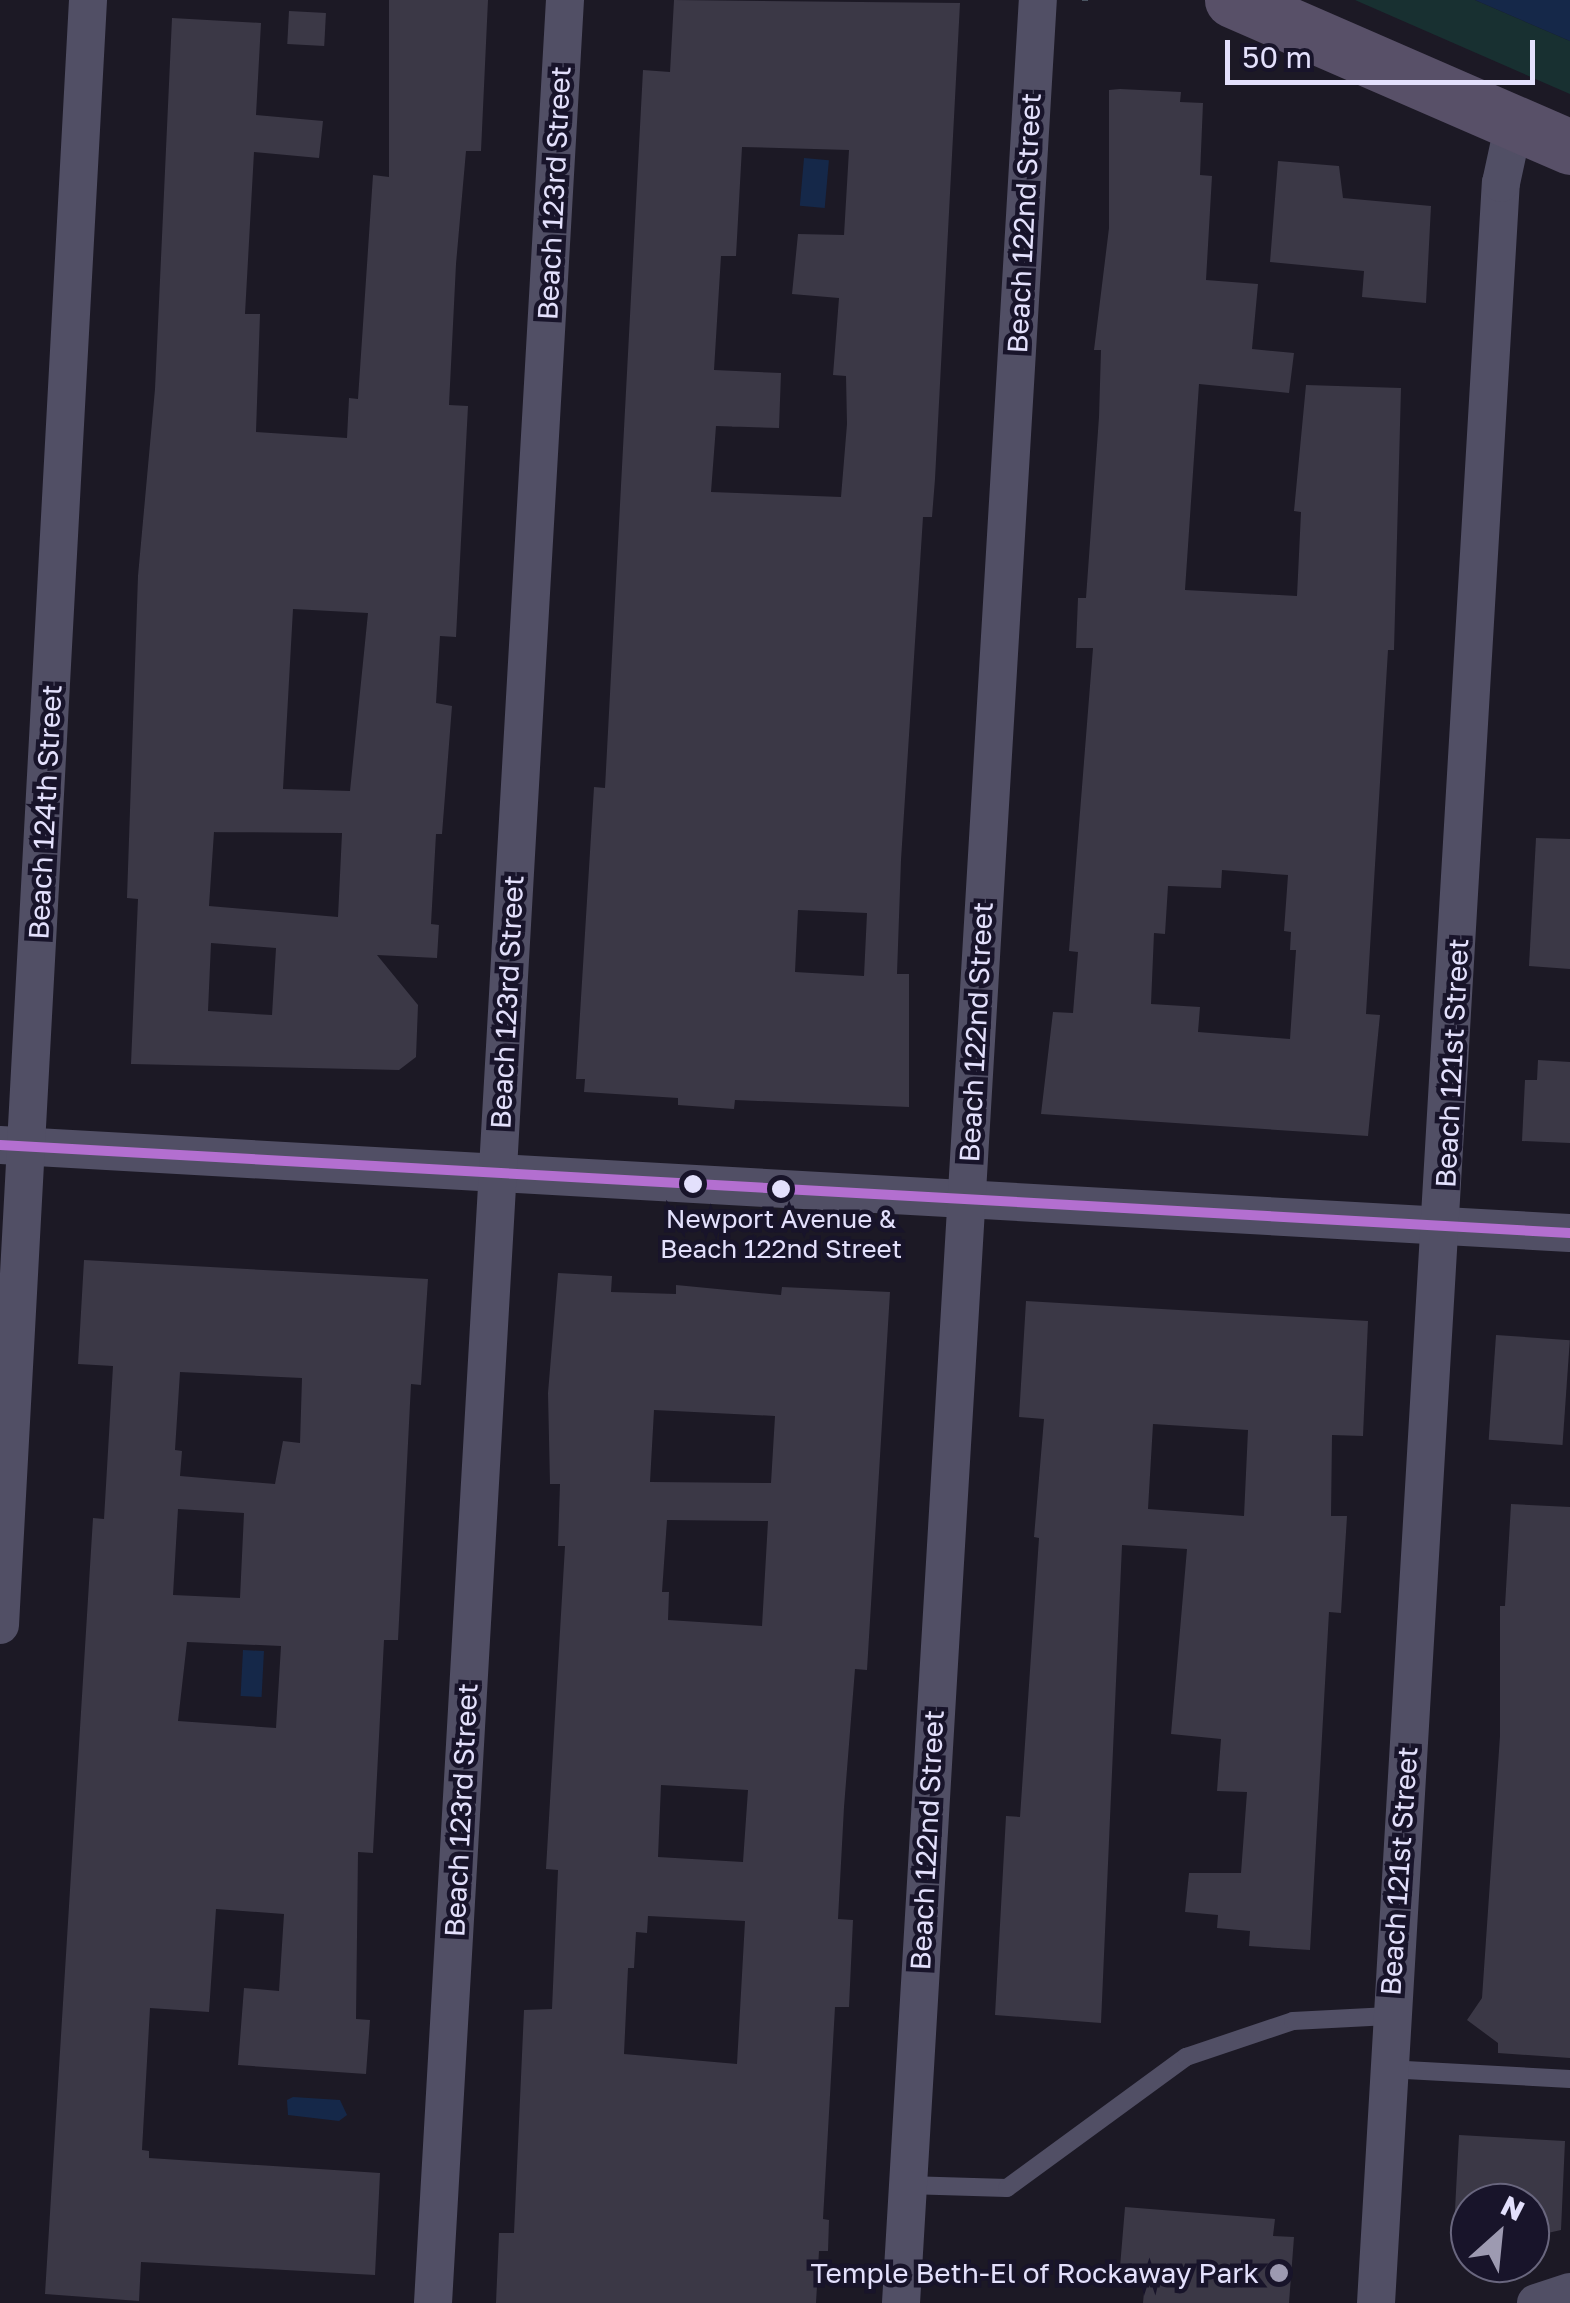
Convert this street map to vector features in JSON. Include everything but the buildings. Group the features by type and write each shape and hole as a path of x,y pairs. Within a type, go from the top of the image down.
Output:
{"main road":[{"path":"1232,0 1570,148"}],"street":[{"name":"Beach 124th Street","path":"0,1624 14,1146 88,0"},
{"name":"Beach 123rd Street","path":"433,2303 565,0"},
{"name":"Beach 122nd Street","path":"901,2303 1038,0"},
{"name":"Beach 121st Street","path":"1376,2303 1389,2016 1442,1226 1501,184 1514,123"},
{"path":"14,1146 1570,1234"},
{"path":"1536,2303 1570,2292"}],"lane":[{"path":"906,2185 1007,2188 1186,2057 1292,2021 1389,2016"},
{"path":"1387,2070 1570,2080"}],"green space":[{"path":"1355,0 1475,0 1570,41 1570,94"}],"water":[{"path":"1475,0 1570,0 1570,41"},
{"path":"804,158 829,160 825,208 800,206"},
{"path":"243,1650 264,1651 262,1697 241,1696"},
{"path":"287,2100 340,2100 347,2115 339,2121 288,2115"}],"transit line":[{"path":"0,1145 1570,1233"}],"place":[{"name":"Newport Avenue & Beach 122nd Street","path":"781,1189"},
{"name":"Temple Beth-El of Rockaway Park","path":"1279,2273"}]}
